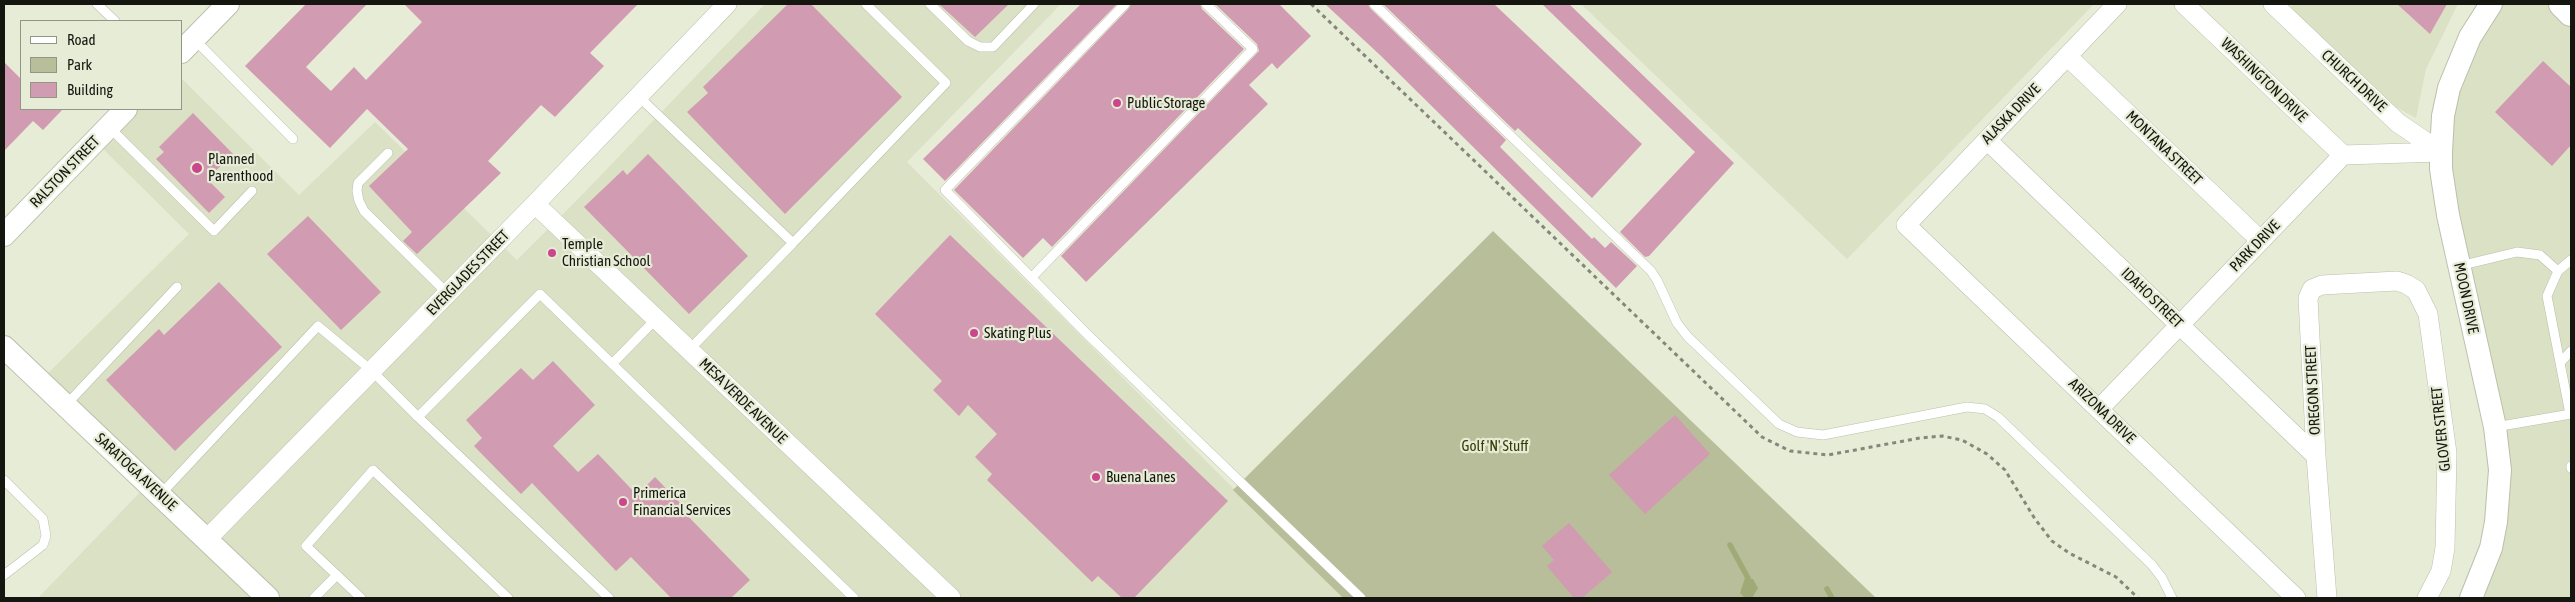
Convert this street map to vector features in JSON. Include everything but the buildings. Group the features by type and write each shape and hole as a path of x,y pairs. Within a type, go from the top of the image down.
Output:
{"main road":[{"path":"2562,4 2571,13"}],"street":[{"path":"187,45 228,4"},
{"name":"EVERGLADES STREET","path":"207,539 448,294 727,4"},
{"name":"ALASKA DRIVE","path":"1906,225 2117,4"},
{"name":"WASHINGTON DRIVE","path":"2184,4 2343,155"},
{"name":"CHURCH DRIVE","path":"2273,4 2398,123 2441,152"},
{"name":"MOON DRIVE","path":"2471,598 2490,548 2496,522 2500,470 2495,427 2441,169 2441,152 2443,116 2449,88 2470,37 2491,4"},
{"name":"MONTANA STREET","path":"2067,56 2260,240"},
{"name":"RALSTON STREET","path":"4,235 125,110"},
{"name":"IDAHO STREET","path":"1987,140 2316,456"},
{"path":"2343,155 2441,152"},
{"name":"PARK DRIVE","path":"2100,408 2343,155"},
{"name":"MESA VERDE AVENUE","path":"535,204 690,350 946,597"},
{"name":"ARIZONA DRIVE","path":"1906,225 2100,408 2296,598"},
{"name":"OREGON STREET","path":"2327,598 2316,456 2308,298 2312,289 2322,285 2397,282 2406,284 2416,290"},
{"name":"GLOVER STREET","path":"2416,290 2428,314 2447,453 2445,548 2441,571 2427,598"},
{"name":"SARATOGA AVENUE","path":"4,346 268,598"}],"lane":[{"path":"97,4 114,20"},
{"path":"690,350 946,83 866,4"},
{"path":"930,4 968,41 980,47 993,47 1034,4"},
{"path":"1125,4 945,190 1087,334 1361,598"},
{"path":"1032,277 1253,49 1206,4"},
{"path":"1374,4 1650,271 1657,280 1677,323 1688,337 1778,424 1797,432 1823,436 1967,406 1985,409 1998,417 2152,566 2162,578 2172,598"},
{"path":"187,45 293,139"},
{"path":"638,96 793,243"},
{"path":"108,127 214,231 252,191"},
{"path":"388,153 358,183 359,201 364,211 448,294"},
{"path":"2460,266 2517,252 2540,255 2558,271"},
{"path":"2495,427 2571,414 2547,296 2558,271 2571,260"},
{"path":"66,406 177,287"},
{"path":"418,417 540,294 854,598"},
{"path":"612,364 656,319"},
{"path":"160,495 318,326 372,371 609,598"},
{"path":"2560,363 2571,351"},
{"path":"361,598 306,546 373,470 508,598"},
{"path":"4,480 43,519 46,536 43,545 4,575"},
{"path":"314,598 336,575"}],"path":[{"path":"1311,4 1762,437 1790,451 1828,455 1920,438 1942,436 1962,440 1987,454 2004,470 2035,519 2052,541 2076,558 2116,577 2138,598"}],"shaded area":[{"path":"765,4 1061,4 907,162 1343,598 38,598 148,484 40,381 189,234 95,141 125,110 182,110 182,79 299,195 375,122 517,260"},
{"path":"1581,4 2094,4 1847,259"},
{"path":"2294,4 2458,4 2426,69 2416,118 2392,105 2288,10"},
{"path":"2491,4 2562,4 2571,13 2571,598 2471,598 2499,497 2441,152 2479,21"},
{"path":"1745,578 1753,579 1758,588 1752,598 1745,598 1740,593"}],"green space":[{"name":"Golf 'N' Stuff","path":"1493,231 1876,598 1343,598 1233,490"}],"waterway":[{"path":"1730,545 1748,578"},
{"path":"1827,589 1832,598"}],"place":[{"name":"Public Storage","path":"1117,103"},
{"name":"Planned Parenthood","path":"197,168"},
{"name":"Temple Christian School","path":"552,253"},
{"name":"Skating Plus","path":"974,333"},
{"name":"Buena Lanes","path":"1096,477"},
{"name":"Primerica Financial Services","path":"623,502"}]}
